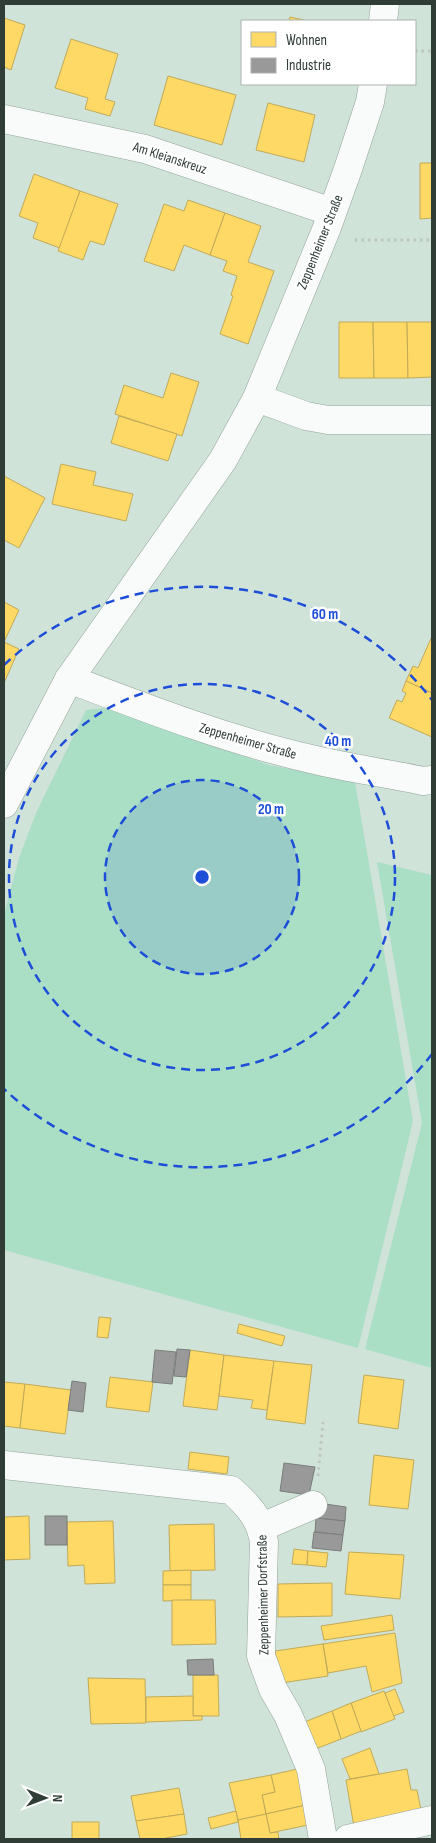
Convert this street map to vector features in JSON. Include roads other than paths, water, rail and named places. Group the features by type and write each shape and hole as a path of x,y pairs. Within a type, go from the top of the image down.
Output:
{"street":[{"path":"383,20 384,4"},
{"name":"Zeppenheimer Straße","path":"4,800 69,679 223,460 257,398 329,221 367,110 373,85"},
{"name":"Am Kleianskreuz","path":"4,119 145,149 329,221"},
{"path":"257,398 306,416 328,420 432,420"},
{"name":"Zeppenheimer Straße","path":"69,679 186,723 242,740 311,759 423,781 432,780"},
{"name":"Zeppenheimer Dorfstraße","path":"4,1465 231,1490 249,1506 262,1527 264,1542 261,1656 273,1689 288,1715 311,1768 323,1839"},
{"path":"262,1527 313,1504"},
{"path":"348,1839 432,1820"}]}
